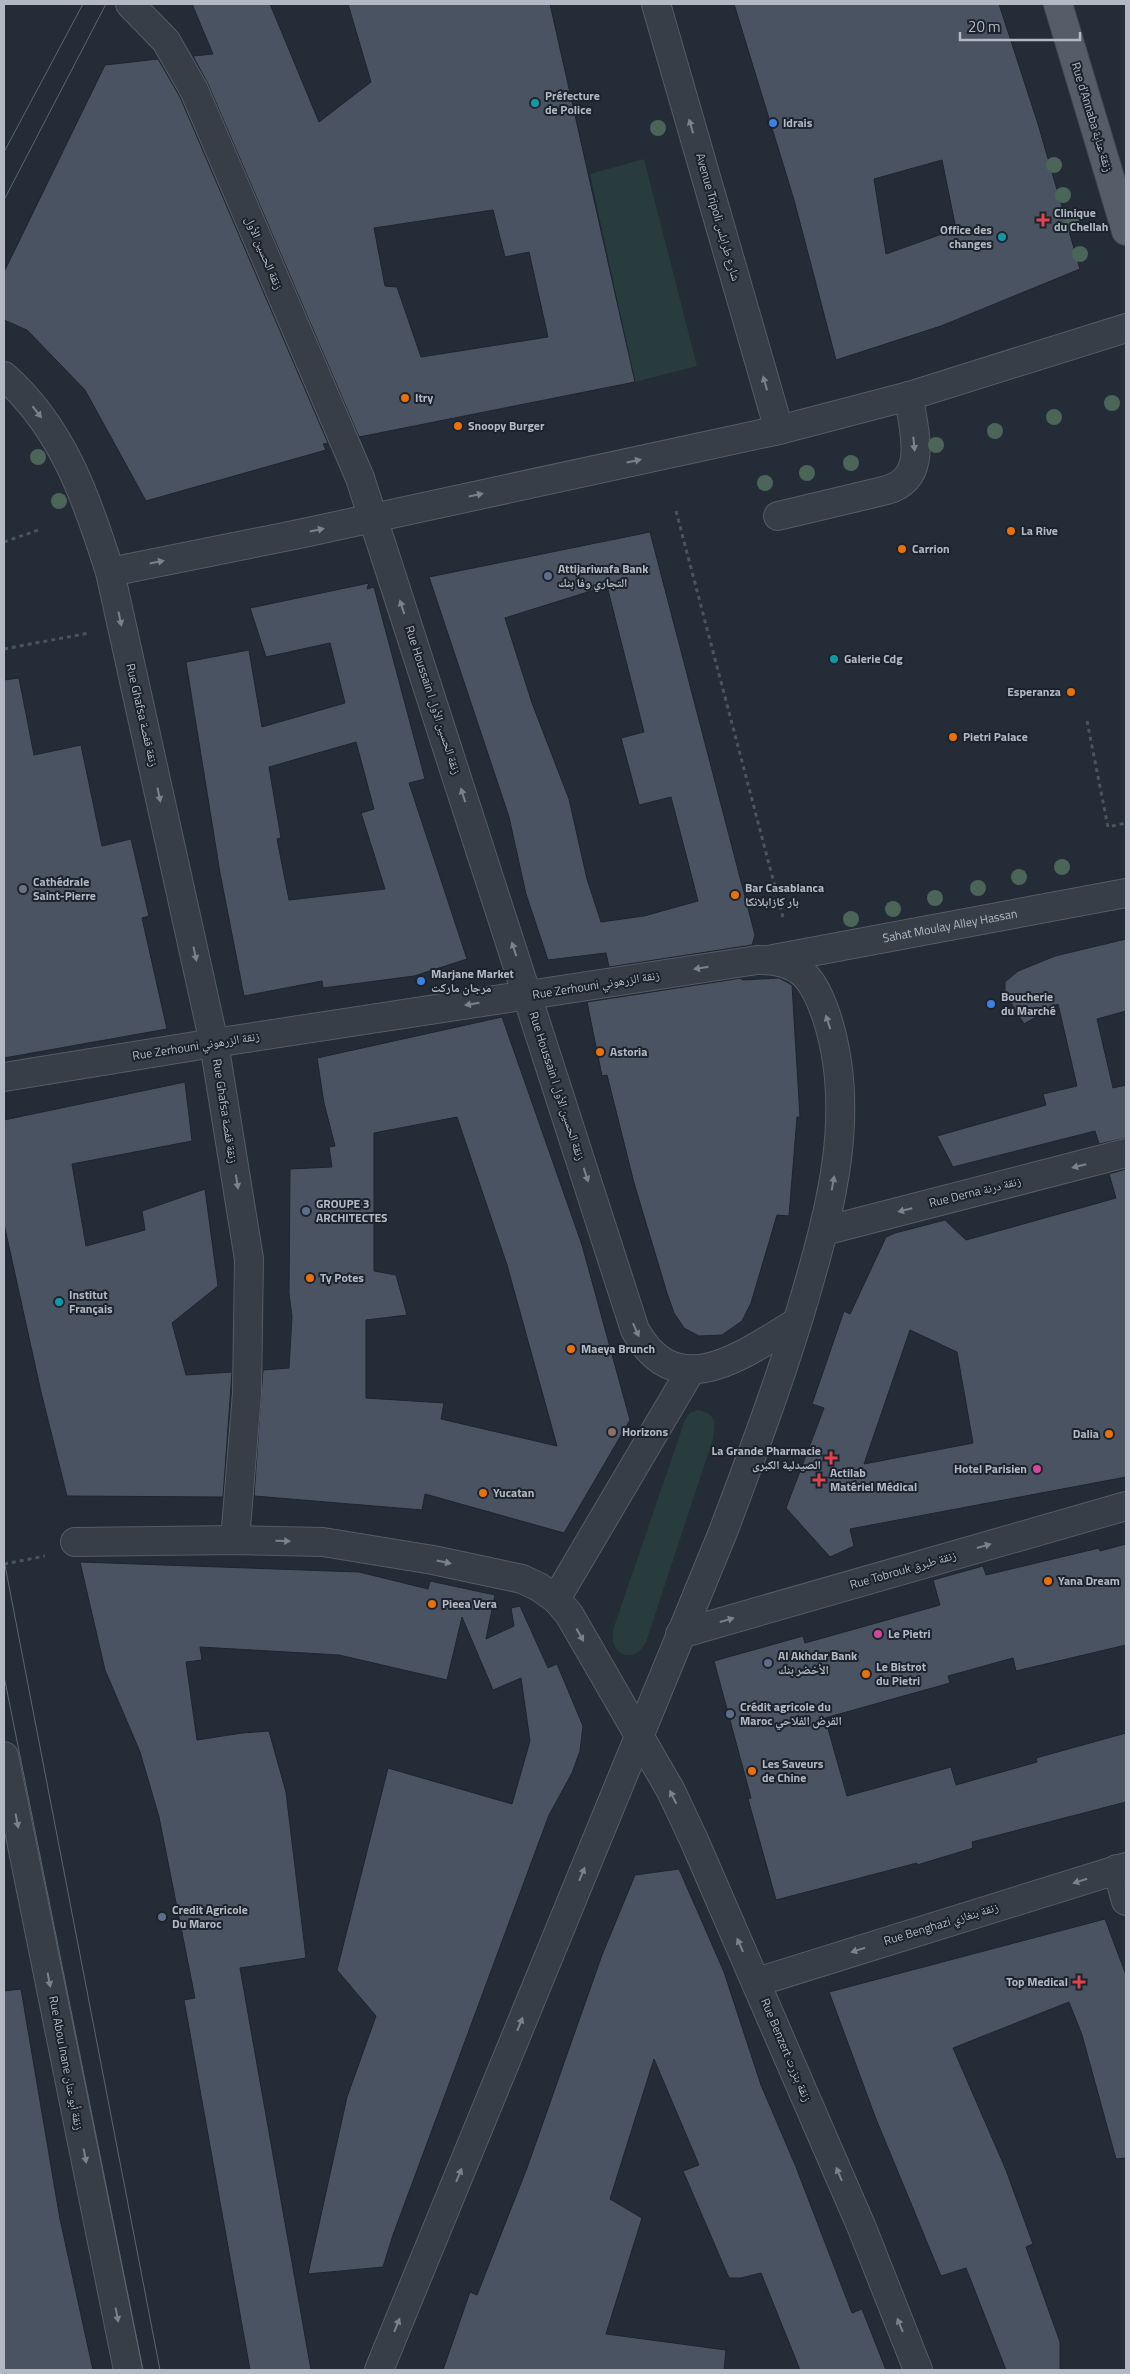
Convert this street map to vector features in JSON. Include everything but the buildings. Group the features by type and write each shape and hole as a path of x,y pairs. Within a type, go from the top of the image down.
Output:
{"main road":[{"name":"Rue d'Annaba زنقة عنابة","path":"1058,4 1126,231"}],"street":[{"name":"زنقة الحسين الأول","path":"130,4 154,27 176,57 208,122 360,478 373,518"},
{"name":"Avenue Tripoli شارع طرابلس","path":"656,4 779,430"},
{"path":"110,572 373,518 779,430 909,396 1126,328"},
{"name":"Rue Ghafsa زنقة قفصة","path":"4,376 22,393 50,428 72,467 90,511 110,572 214,1043 249,1259 247,1393 235,1540"},
{"path":"778,516 898,487 906,480 913,472 915,459 909,396"},
{"name":"Rue Houssain I زنقة الحسين الأول","path":"373,518 529,995 635,1330 644,1345 658,1358 674,1367 692,1370 710,1369 727,1362 797,1322"},
{"name":"Sahat Moulay Alley Hassan","path":"783,957 1126,893"},
{"name":"Rue Zerhouni زنقة الزرهوني","path":"4,1078 214,1043 783,957 804,973 815,986 832,1034 839,1069 842,1104 840,1138 824,1231 797,1322 762,1428 680,1634 379,2370"},
{"name":"Rue Derna زنقة درنة","path":"824,1231 1126,1153"},
{"path":"556,1599 692,1370"},
{"name":"Rue Tobrouk زنقة طبرق","path":"680,1634 1126,1506"},
{"name":"Rue Benzert زنقة بنزرت","path":"75,1542 235,1540 323,1542 433,1560 522,1578 556,1599 569,1614 675,1799 757,1982 862,2228 918,2370"},
{"name":"Rue Abou Inane زنقة أبو عنان","path":"4,1756 128,2370"},
{"path":"1122,1868 1126,1901"},
{"name":"Rue Benghazi زنقة بنغازي","path":"757,1982 1122,1868"}],"path":[{"path":"676,511 783,957"},
{"path":"4,542 41,529"},
{"path":"4,649 122,626"},
{"path":"1087,721 1108,828 1126,824"},
{"path":"4,1564 47,1556"}],"shaded area":[{"path":"644,159 697,366 635,382 590,174"},
{"path":"698,1410 704,1411 711,1416 714,1424 713,1439 646,1642 641,1650 635,1654 622,1654 614,1644 614,1627 685,1420 690,1413"}],"tram line":[{"path":"4,152 83,4"},
{"path":"4,200 106,4"},
{"path":"4,1560 160,2370"},
{"path":"4,1676 143,2370"}],"place":[{"name":"Préfecture de Police","path":"535,103"},
{"name":"Idrais","path":"773,123"},
{"name":"Clinique du Chellah","path":"1043,220"},
{"name":"Office des changes","path":"1002,237"},
{"name":"Itry","path":"405,398"},
{"name":"Snoopy Burger","path":"458,426"},
{"name":"La Rive","path":"1011,531"},
{"name":"Carrion","path":"902,549"},
{"name":"Attijariwafa Bank التجاري وفا بنك","path":"548,576"},
{"name":"Galerie Cdg","path":"834,659"},
{"name":"Esperanza","path":"1071,692"},
{"name":"Pietri Palace","path":"953,737"},
{"name":"Cathédrale Saint-Pierre","path":"23,889"},
{"name":"Bar Casablanca بار كازابلانكا","path":"735,895"},
{"name":"Marjane Market مرجان ماركت","path":"421,981"},
{"name":"Boucherie du Marché","path":"991,1004"},
{"name":"Astoria","path":"600,1052"},
{"name":"GROUPE 3 ARCHITECTES","path":"306,1211"},
{"name":"Ty Potes","path":"310,1278"},
{"name":"Institut Français","path":"59,1302"},
{"name":"Maeya Brunch","path":"571,1349"},
{"name":"Horizons","path":"612,1432"},
{"name":"Dalia","path":"1109,1434"},
{"name":"La Grande Pharmacie الصيدلية الكبرى","path":"831,1458"},
{"name":"Hotel Parisien","path":"1037,1469"},
{"name":"Actilab Matériel Médical","path":"819,1480"},
{"name":"Yucatan","path":"483,1493"},
{"name":"Yana Dream","path":"1048,1581"},
{"name":"Pieea Vera","path":"432,1604"},
{"name":"Le Pietri","path":"878,1634"},
{"name":"Al Akhdar Bank الأخضر بنك","path":"768,1663"},
{"name":"Le Bistrot du Pietri","path":"866,1674"},
{"name":"Crédit agricole du Maroc القرض الفلاحي","path":"730,1714"},
{"name":"Les Saveurs de Chine","path":"752,1771"},
{"name":"Credit Agricole Du Maroc","path":"162,1917"},
{"name":"Top Medical","path":"1079,1982"}]}
